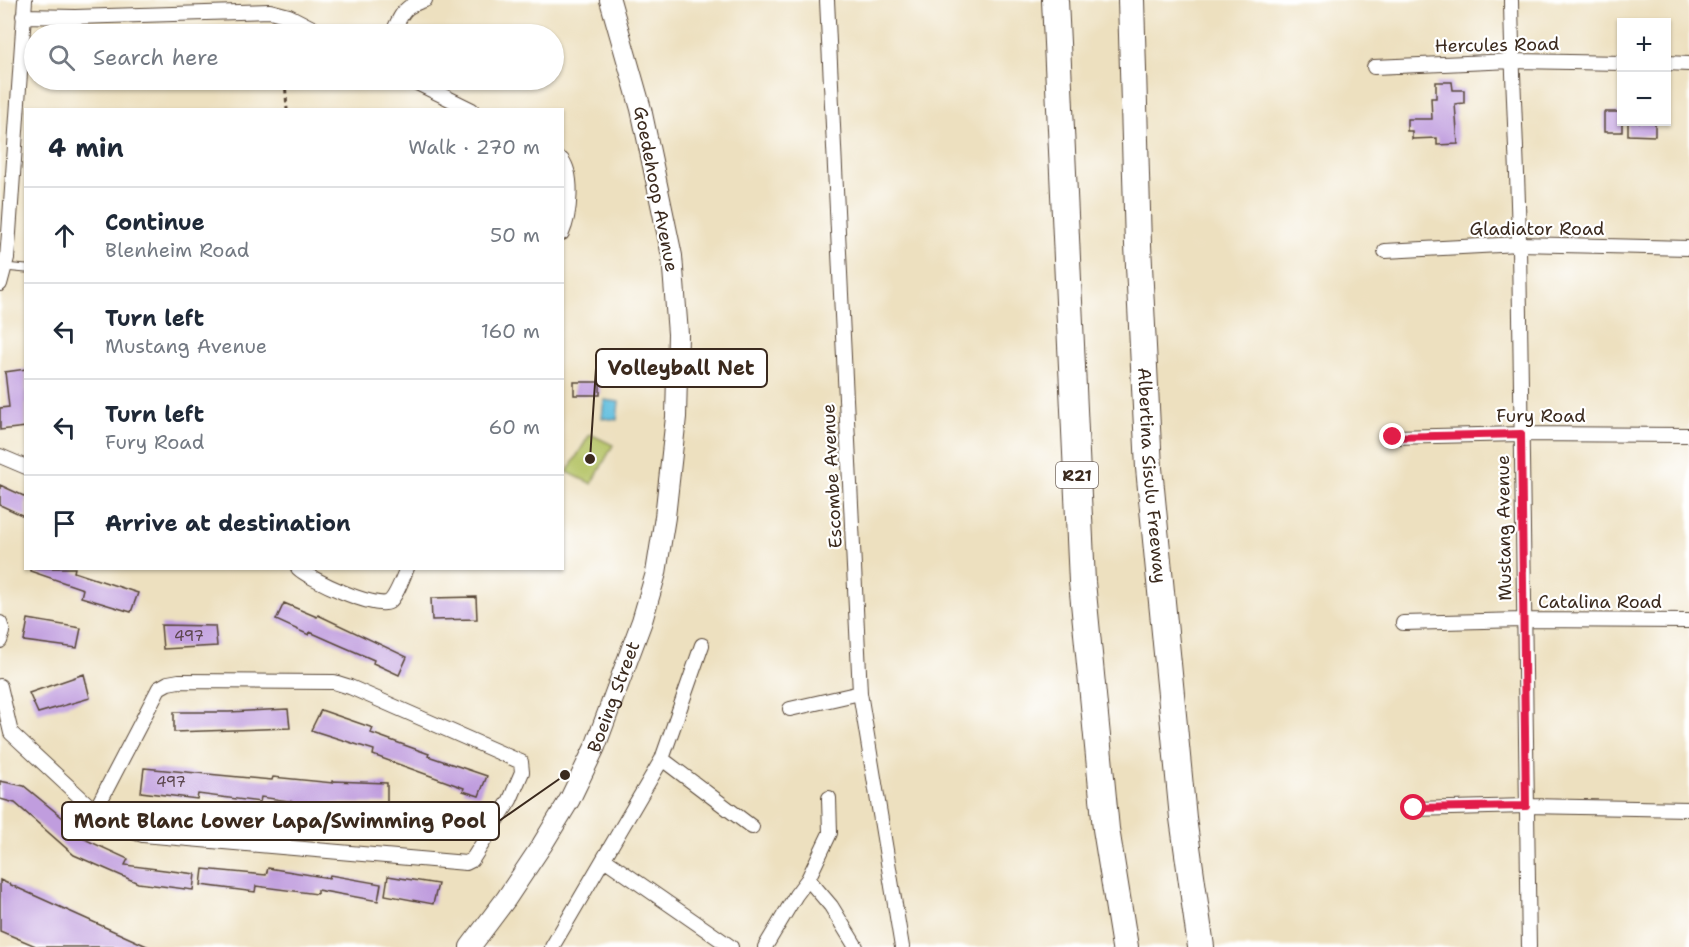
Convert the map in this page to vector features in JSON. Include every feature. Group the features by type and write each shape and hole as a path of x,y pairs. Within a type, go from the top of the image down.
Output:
{"highway":[{"name":"R21","path":"1055,0 1082,582 1106,829 1125,947"},
{"name":"Albertina Sisulu Freeway","path":"1131,0 1138,245 1149,468 1183,818 1201,947"}],"main road":[{"name":"Goedehoop Avenue","path":"610,0 641,109 672,256 678,334 676,417"},
{"name":"Boeing Street","path":"470,947 542,845 570,798 595,747 642,621 656,573 665,517 676,417"}],"street":[{"path":"0,284 5,267 9,233 25,0"},
{"path":"397,24 405,9 413,3 425,0"},
{"name":"Escombe Avenue","path":"827,0 860,693 902,947"},
{"name":"Mustang Avenue","path":"1511,0 1519,244 1529,947"},
{"path":"23,16 75,17 270,11 304,24"},
{"name":"Hercules Road","path":"1374,67 1512,61 1617,63"},
{"path":"1671,63 1689,64"},
{"path":"431,90 468,108"},
{"path":"564,162 567,166 570,199 564,224"},
{"name":"Gladiator Road","path":"1385,251 1519,244 1689,248"},
{"name":"Fury Road","path":"1393,437 1521,434 1689,435"},
{"path":"0,456 24,466"},
{"path":"300,570 310,578 368,602 381,604 393,598 406,570"},
{"name":"Catalina Road","path":"1403,623 1523,620 1689,621"},
{"path":"0,623 3,632 0,641"},
{"path":"552,947 662,759 702,645"},
{"path":"0,686 5,733 95,811 122,829 143,835 466,863 472,860 510,800 522,772 521,762 361,691 334,682 179,681 159,688 95,811"},
{"path":"790,709 860,693"},
{"path":"662,759 752,827"},
{"path":"765,947 808,879 830,833 829,798"},
{"path":"1414,808 1526,806 1689,809"},
{"path":"604,859 732,947"},
{"path":"808,879 831,906 855,947"}],"lane":[{"path":"5,267 24,269"}],"path":[{"path":"286,90 287,108"}],"green space":[{"path":"590,434 613,445 592,484 567,472"}],"water":[{"path":"604,400 619,402 617,420 602,418"}],"building":[{"path":"1436,82 1452,82 1453,90 1464,90 1464,103 1455,104 1458,144 1437,145 1437,138 1412,139 1412,131 1407,131 1407,119 1432,119 1431,98 1436,98"},
{"path":"1604,112 1617,112 1617,126 1622,126 1622,132 1604,132"},
{"path":"1628,126 1655,126 1655,136 1628,135"},
{"path":"24,369 24,427 0,430 0,408 9,407 5,372"},
{"path":"574,382 600,382 600,395 574,395"},
{"path":"0,485 24,496 24,516 0,505"},
{"path":"74,570 74,572 138,593 131,612 81,597 83,589 30,571"},
{"path":"476,597 477,619 432,620 431,598"},
{"path":"284,603 317,617 318,615 407,657 399,675 373,663 374,660 276,620"},
{"path":"28,619 81,628 77,648 24,641"},
{"path":"161,625 215,626 217,646 163,649"},
{"path":"84,674 90,698 38,713 29,693"},
{"path":"288,709 290,728 174,732 174,712"},
{"path":"321,710 373,728 371,733 429,754 428,756 487,776 479,796 463,791 464,788 373,755 374,750 311,730"},
{"path":"144,768 272,780 273,777 333,783 333,781 387,783 387,804 324,803 323,806 261,797 260,802 198,794 197,799 141,792"},
{"path":"0,781 24,786 74,827 69,832 128,859 125,865 195,874 193,890 138,883 74,855 15,803 0,799"},
{"path":"268,868 381,884 378,901 317,890 317,894 256,886 255,892 201,885 203,869 266,875"},
{"path":"388,876 438,884 433,904 385,895"},
{"path":"0,880 149,947 38,947 0,931"}],"place":[{"name":"Volleyball Net","path":"590,459"},
{"name":"Mont Blanc Lower Lapa/Swimming Pool","path":"565,775"}],"route":[{"path":"1393,437 1521,434 1526,806 1414,808"}]}
